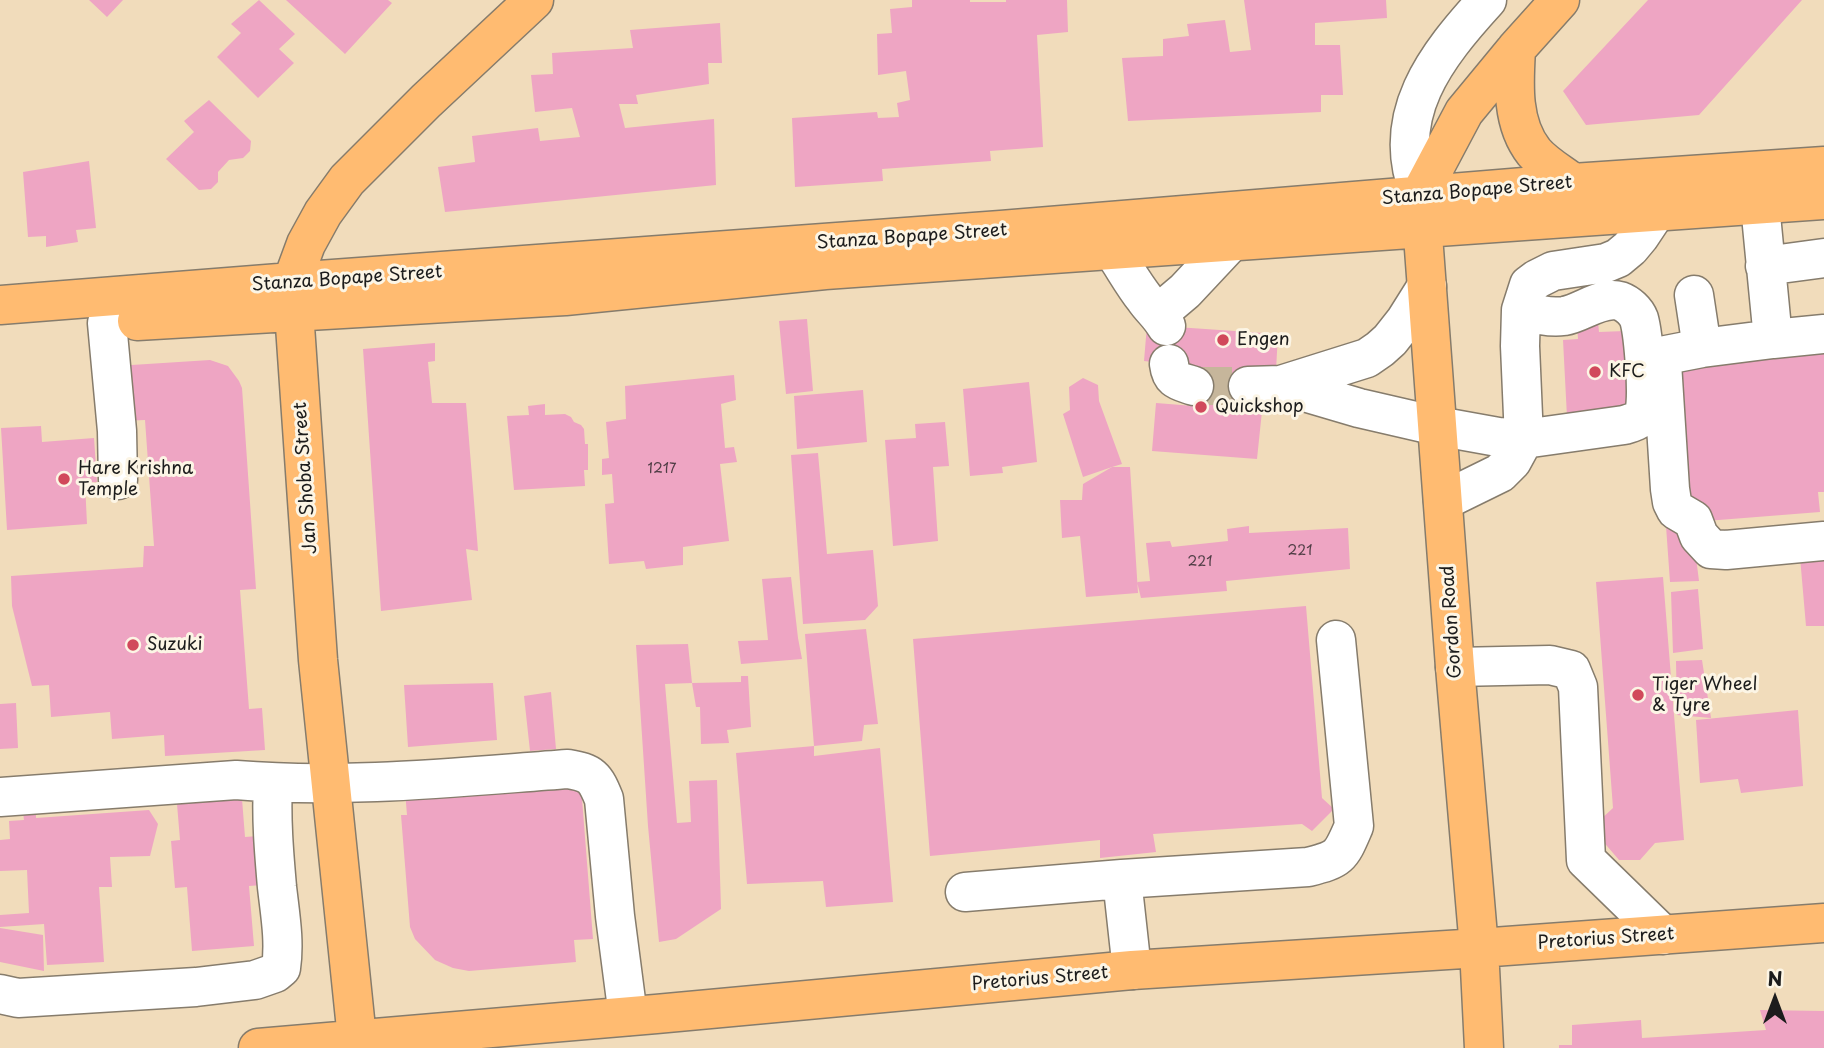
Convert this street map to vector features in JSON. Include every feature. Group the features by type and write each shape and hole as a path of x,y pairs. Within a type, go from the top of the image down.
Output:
{"main road":[{"name":"Jan Shoba Street","path":"358,1044 318,660 293,297 306,244 323,213 347,180 426,101 534,0"},
{"path":"1421,212 1464,112 1560,0"},
{"path":"1516,49 1515,96 1525,136 1534,151 1546,163 1573,183"},
{"name":"Stanza Bopape Street","path":"0,305 293,297 565,296 825,270 1230,243 1421,212 1573,183 1824,166"},
{"name":"Stanza Bopape Street","path":"0,331 107,323 293,297 1001,230 1421,212 1656,212 1824,200"},
{"name":"Gordon Road","path":"1421,212 1479,948 1484,1048"},
{"name":"Pretorius Street","path":"258,1048 358,1044 628,1016 1132,970 1824,923"}],"street":[{"name":"Gordon Road","path":"1421,212 1410,154 1410,126 1414,108 1437,59 1487,0"},
{"path":"1760,205 1773,339"},
{"path":"1443,500 1500,473 1512,461 1524,439 1521,310 1529,285 1553,271 1618,258 1635,242 1656,212"},
{"path":"1113,251 1145,299 1163,319 1230,243"},
{"path":"1765,265 1824,258"},
{"path":"1427,286 1390,340 1367,358 1264,385 1437,426 1524,439 1624,425 1643,415 1646,393 1639,317 1628,305 1618,300 1603,301 1566,316 1521,310"},
{"path":"1694,295 1702,348"},
{"path":"107,323 117,431 118,480"},
{"path":"1824,334 1702,348 1666,355 1662,363 1672,502 1676,510 1693,520 1699,536 1711,550 1726,551 1824,541"},
{"path":"965,892 1308,867 1327,862 1343,853 1354,826 1336,640"},
{"path":"1455,667 1550,665 1571,670 1578,687 1586,860 1663,935"},
{"path":"0,797 236,780 331,784 568,769 584,772 597,782 604,799 628,1016"},
{"path":"0,994 18,998 196,987 255,980 275,973 281,968 284,949 276,866 273,783"},
{"path":"1122,879 1132,970"}],"building":[{"path":"89,0 123,0 107,17"},
{"path":"259,0 295,34 279,49 294,63 258,98 217,57 241,33 231,24"},
{"path":"286,0 388,0 392,3 345,54"},
{"path":"912,0 1067,0 1068,32 1037,35 1043,147 990,151 991,161 882,169 883,181 795,187 792,118 877,112 878,118 899,117 897,103 910,100 906,71 878,75 877,34 892,33 890,9 912,7"},
{"path":"1244,0 1386,0 1387,18 1315,23 1315,45 1340,45 1343,95 1321,95 1321,112 1128,121 1122,58 1163,56 1163,39 1189,36 1187,24 1225,20 1230,52 1251,50"},
{"path":"1648,0 1802,0 1699,115 1586,125 1563,91"},
{"path":"720,23 722,63 708,63 709,84 636,95 638,104 619,104 625,128 714,119 716,185 445,212 438,167 475,162 472,136 538,128 540,141 580,137 572,108 535,112 531,75 553,74 552,53 633,48 630,30"},
{"path":"209,100 251,141 250,151 243,158 229,160 218,172 218,182 211,189 199,190 166,159 194,132 184,121"},
{"path":"89,161 96,228 76,230 78,242 46,247 46,236 28,237 23,172"},
{"path":"807,319 813,391 786,394 779,321"},
{"path":"1598,322 1599,332 1625,331 1633,410 1567,417 1563,340 1578,339 1577,323"},
{"path":"1147,325 1278,334 1276,370 1248,368 1247,411 1262,411 1257,459 1152,451 1156,403 1194,406 1194,367 1144,361"},
{"path":"435,343 435,361 428,362 432,403 466,403 478,551 466,549 472,600 381,611 363,349"},
{"path":"1824,344 1824,492 1818,492 1820,512 1706,521 1704,503 1681,505 1669,355"},
{"path":"210,360 228,366 242,388 256,589 240,590 249,709 262,708 265,750 165,756 164,735 112,739 110,712 51,717 49,685 32,686 12,606 11,576 143,567 144,546 154,546 145,420 120,421 116,366"},
{"path":"734,375 736,400 721,404 725,448 734,447 737,462 720,464 729,541 683,547 683,565 646,569 644,561 609,564 605,504 614,503 612,474 602,475 602,459 609,458 606,422 626,419 625,386"},
{"path":"1083,378 1098,385 1099,401 1122,464 1083,477 1063,414 1070,410 1069,387"},
{"path":"1029,382 1037,462 1002,467 1003,473 970,476 963,389"},
{"path":"863,390 867,442 797,449 794,396"},
{"path":"545,404 545,415 565,414 584,429 585,444 588,444 588,470 584,470 585,486 514,490 507,416 529,415 528,406"},
{"path":"945,422 949,466 933,467 938,541 893,546 885,440 916,438 915,424"},
{"path":"41,426 42,442 94,438 97,482 85,483 87,524 7,530 1,428"},
{"path":"818,453 827,554 873,550 878,606 865,620 803,624 791,455"},
{"path":"1112,467 1130,467 1138,593 1086,597 1080,536 1062,538 1060,500 1082,500 1083,484"},
{"path":"1249,526 1249,533 1348,528 1350,569 1226,581 1227,591 1141,598 1137,582 1150,581 1146,543 1170,541 1172,547 1228,541 1227,529"},
{"path":"1666,526 1692,526 1699,581 1670,582"},
{"path":"1824,554 1824,626 1806,626 1800,557"},
{"path":"791,577 802,659 741,664 738,641 768,640 762,579"},
{"name":"Tiger Wheel & Tyre","path":"1663,577 1684,840 1655,843 1640,860 1619,860 1601,839 1599,821 1613,808 1596,582"},
{"path":"1698,589 1703,649 1673,653 1671,592"},
{"path":"1306,606 1322,798 1334,809 1312,831 1302,824 1153,834 1156,852 1100,858 1100,840 930,856 913,639"},
{"path":"866,629 878,724 864,725 862,741 814,746 805,634"},
{"path":"688,644 692,683 665,684 677,823 691,822 689,781 717,780 721,909 676,939 659,942 636,645"},
{"path":"1702,660 1711,718 1677,715 1676,661"},
{"path":"741,676 748,676 751,727 727,730 729,743 701,744 700,707 696,707 692,683 741,682"},
{"path":"493,683 497,740 408,747 404,685"},
{"path":"551,692 556,749 530,751 524,696"},
{"path":"16,703 18,748 0,749 0,704"},
{"path":"1798,710 1803,786 1741,793 1738,779 1700,783 1696,720"},
{"path":"814,746 814,756 880,748 893,902 826,907 823,881 747,884 736,753"},
{"path":"581,786 593,939 574,940 576,962 469,971 435,960 415,939 410,927 401,815 407,815 405,791"},
{"path":"242,799 245,837 258,836 262,885 249,886 254,946 192,951 187,887 175,888 171,841 180,840 177,804"},
{"path":"149,810 158,824 150,856 110,857 112,887 99,887 104,962 47,965 44,924 0,927 0,915 29,913 27,870 0,871 0,840 10,839 9,821 24,820 23,812 36,811 36,818"},
{"path":"0,928 43,935 44,971 0,962"},
{"path":"1760,1010 1824,1011 1824,1048 1559,1048 1559,1045 1572,1045 1572,1025 1641,1020 1642,1038 1766,1030"}],"tunnel":[{"path":"1194,386 1248,386"}],"place":[{"name":"Engen","path":"1223,340"},
{"name":"KFC","path":"1595,372"},
{"name":"Quickshop","path":"1201,407"},
{"name":"Hare Krishna Temple","path":"64,479"},
{"name":"Suzuki","path":"133,645"},
{"name":"Tiger Wheel & Tyre","path":"1638,695"}]}
